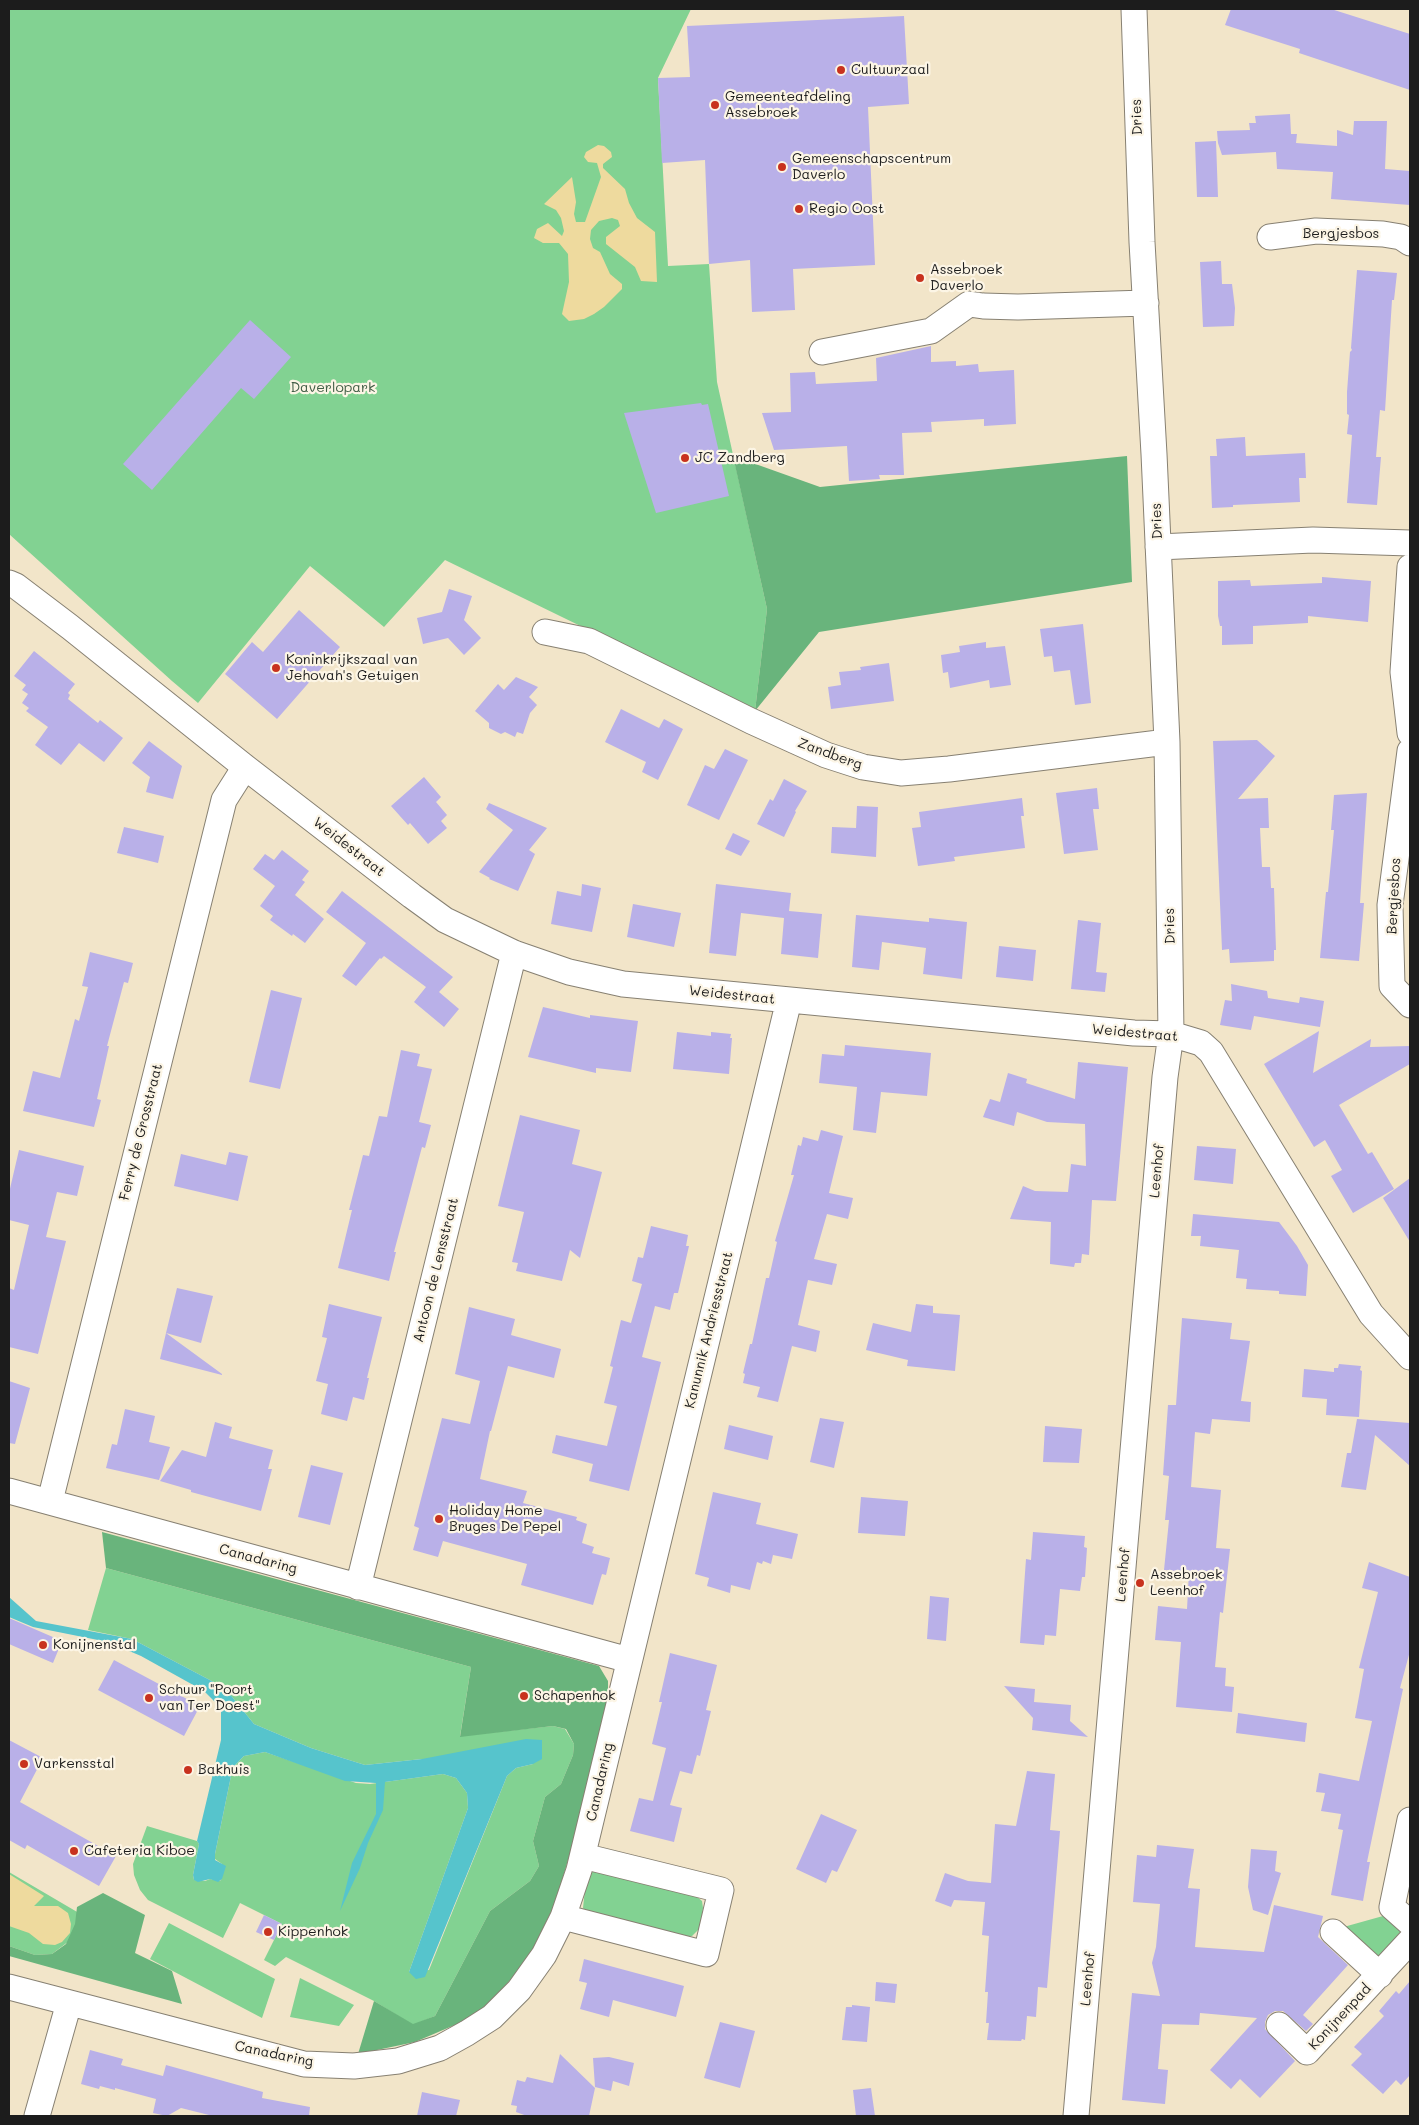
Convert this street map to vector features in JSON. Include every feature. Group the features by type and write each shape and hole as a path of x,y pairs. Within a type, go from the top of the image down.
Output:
{"street":[{"name":"Dries","path":"1134,9 1167,742 1171,1034"},
{"name":"Bergjesbos","path":"1270,237 1316,231 1382,234 1401,237 1410,243"},
{"path":"822,352 931,331 970,304 1018,307 1146,303"},
{"path":"1158,547 1312,540 1410,543"},
{"path":"1410,567 1403,672 1410,733"},
{"name":"Weidestraat","path":"9,583 16,586 245,767 445,920 514,954 569,972 623,984 1134,1033 1171,1034 1201,1043 1212,1052 1371,1314 1410,1357"},
{"name":"Zandberg","path":"545,632 589,641 751,721 826,755 863,767 901,773 949,769 1167,742"},
{"name":"Bergjesbos","path":"1410,751 1390,905 1392,986 1410,1005"},
{"name":"Ferry de Grosstraat","path":"50,1501 224,800 245,767"},
{"name":"Antoon de Lensstraat","path":"358,1587 514,954"},
{"name":"Kanunnik Andriesstraat","path":"630,1660 789,1000"},
{"name":"Leenhof","path":"1076,2116 1163,1106 1171,1034"},
{"name":"Canadaring","path":"9,1491 630,1660 583,1856 563,1917 544,1955 519,1990 492,2016 440,2048 398,2061 354,2066 304,2064 9,1987"},
{"path":"1410,1820 1392,1907 1410,1923"},
{"path":"563,1917 706,1954 721,1890 583,1856"},
{"name":"Konijnenpad","path":"1333,1932 1380,1975"},
{"name":"Konijnenpad","path":"1278,2024 1307,2052 1410,1941"},
{"path":"37,2116 68,2003"}],"green space":[{"name":"Daverlopark","path":"9,9 691,9 658,78 668,266 709,264 717,382 767,609 755,711 445,560 384,627 310,566 198,703 9,534"},
{"path":"733,456 820,487 1127,456 1132,582 819,632 755,711 767,609"},
{"path":"102,1532 599,1666 608,1681 608,1699 572,1846 556,1902 526,1963 478,2015 415,2042 358,2054 374,2001 413,2024 435,2016 490,1911 530,1881 539,1866 533,1841 545,1797 561,1784 573,1755 574,1744 566,1729 553,1726 460,1737 471,1667 106,1568"},
{"path":"106,1568 471,1667 460,1736 553,1726 565,1729 574,1744 573,1755 561,1784 545,1797 533,1841 539,1866 530,1881 490,1911 435,2016 413,2025 374,2001 286,1957 275,1966 264,1960 282,1924 240,1903 223,1938 148,1900 140,1890 134,1875 133,1864 147,1826 197,1841 199,1844 193,1875 194,1880 205,1881 210,1879 220,1881 222,1878 222,1864 215,1859 215,1854 231,1776 234,1766 244,1756 265,1752 356,1783 370,1784 443,1774 456,1778 467,1793 468,1808 409,1972 429,1970 507,1776 516,1768 533,1764 422,1759 365,1765 311,1748 254,1724 225,1688 132,1639 88,1630"},
{"path":"597,1869 696,1896 702,1901 701,1927 692,1936 682,1936 586,1912 583,1908 585,1889 591,1872"},
{"path":"9,1872 84,1916 81,1932 52,1954 35,1955 9,1946"},
{"path":"103,1893 145,1915 135,1953 172,1971 182,2004 9,1956 9,1946 35,1955 52,1954 66,1944 75,1924 77,1907"},
{"path":"1383,1916 1404,1934 1379,1961 1340,1928"},
{"path":"169,1923 275,1979 262,2018 150,1959"},
{"path":"300,1978 354,2005 339,2026 290,2017"}],"sand":[{"path":"598,145 604,146 611,152 612,157 603,164 603,168 625,189 629,203 637,218 655,232 657,282 641,281 635,267 606,244 606,237 620,226 618,220 612,218 599,221 591,230 590,239 593,248 600,252 610,274 622,284 622,289 594,314 584,319 569,321 562,314 569,282 568,254 559,243 543,243 534,238 537,229 548,223 562,236 564,231 561,218 556,210 544,204 572,177 576,202 574,214 576,222 585,222 601,177 597,163 588,162 584,157 586,152"},
{"path":"9,1874 44,1896 34,1906 58,1906 68,1913 71,1924 70,1933 62,1942 55,1945 43,1944 29,1933 9,1926"}],"water":[{"path":"9,1597 36,1621 132,1639 225,1688 254,1724 311,1748 365,1765 422,1759 526,1739 542,1740 542,1759 533,1764 516,1768 507,1776 425,1977 416,1979 409,1972 468,1808 467,1793 456,1778 443,1774 385,1782 383,1810 368,1843 360,1868 340,1911 352,1863 376,1814 376,1783 345,1781 265,1752 244,1756 234,1766 231,1776 215,1854 215,1860 226,1866 222,1879 218,1882 210,1879 198,1882 194,1880 193,1875 199,1844 197,1841 221,1740 221,1708 204,1691 141,1656 108,1642 33,1627 9,1617"}],"building":[{"path":"1231,9 1331,9 1410,34 1410,90 1299,53 1300,49 1225,25"},
{"name":"Gemeenschapscentrum Daverlo","path":"904,16 909,104 868,107 875,265 793,269 795,310 752,312 750,260 709,264 705,160 662,163 658,78 690,77 687,26"},
{"path":"1290,114 1291,134 1297,134 1296,143 1337,146 1337,130 1353,135 1354,121 1387,121 1385,169 1410,171 1410,205 1331,199 1333,172 1277,169 1276,152 1222,155 1217,131 1250,130 1249,123 1256,123 1255,116"},
{"path":"1216,141 1218,197 1197,197 1195,142"},
{"path":"1221,261 1222,284 1232,284 1235,308 1234,326 1203,327 1200,262"},
{"path":"1357,270 1397,273 1394,300 1392,300 1385,411 1380,410 1376,457 1381,457 1377,505 1347,503 1352,435 1347,434 1349,415 1347,414 1347,392 1350,352 1352,350"},
{"path":"250,320 291,357 254,399 241,388 152,490 123,464"},
{"path":"931,346 931,362 956,361 956,366 978,364 979,372 1014,370 1016,424 984,426 984,419 931,422 932,432 902,433 904,475 879,475 880,479 849,481 847,446 774,450 762,413 791,412 790,373 815,372 816,384 877,381 876,358"},
{"name":"JC Zandberg","path":"701,403 702,405 708,404 729,496 656,513 624,413"},
{"path":"1245,437 1246,456 1305,453 1306,478 1299,478 1300,502 1233,505 1233,507 1212,508 1210,456 1217,456 1216,439"},
{"path":"1322,577 1371,581 1368,622 1308,616 1308,623 1253,626 1253,644 1222,645 1222,626 1220,626 1218,616 1218,581 1250,580 1251,586 1322,583"},
{"path":"449,589 472,596 464,620 481,638 464,655 448,638 423,644 417,618 442,612"},
{"name":"Koninkrijkszaal van Jehovah's Getuigen","path":"299,610 340,647 277,719 225,674 252,642 263,652"},
{"path":"1083,624 1091,703 1075,705 1070,670 1054,672 1052,656 1044,657 1040,629"},
{"path":"986,642 986,648 1005,646 1011,685 990,688 989,680 950,688 948,672 943,673 941,655 960,652 959,646"},
{"path":"34,651 75,684 68,693 70,695 68,699 98,723 100,720 123,738 104,762 79,743 61,765 35,745 48,727 26,711 29,708 22,703 28,694 22,690 26,685 14,676"},
{"path":"889,663 894,701 831,709 828,687 841,685 839,672 861,670 860,667"},
{"path":"516,677 538,687 529,697 537,705 530,713 523,734 517,732 515,737 505,732 501,734 489,728 489,723 475,711 498,684 504,690"},
{"path":"621,709 659,728 664,719 683,729 658,780 642,772 646,762 605,742"},
{"path":"1257,740 1275,756 1238,799 1268,798 1269,828 1260,828 1262,867 1270,867 1271,888 1274,888 1276,950 1274,950 1274,961 1230,963 1229,949 1222,950 1213,741"},
{"path":"149,741 182,766 173,799 146,792 150,777 132,763"},
{"path":"725,749 748,760 719,820 687,805 705,765 714,769"},
{"path":"424,777 441,797 436,802 447,815 441,821 447,828 428,844 410,823 408,825 391,806"},
{"path":"784,779 807,791 795,811 784,837 757,824 770,799 773,801"},
{"path":"1097,788 1099,809 1093,809 1098,850 1064,854 1056,793"},
{"path":"1367,793 1360,903 1364,903 1359,961 1320,958 1334,830 1331,830 1334,795"},
{"path":"1022,798 1024,816 1021,816 1025,848 954,857 955,861 918,866 912,828 921,827 919,812"},
{"path":"489,803 547,828 529,850 535,854 518,891 489,879 479,872 513,830 486,809"},
{"path":"857,806 878,807 876,857 831,853 832,827 856,828"},
{"path":"124,827 164,836 158,863 117,853"},
{"path":"733,833 750,841 741,856 725,849"},
{"path":"282,850 309,871 302,880 305,882 295,895 324,919 305,943 270,920 273,916 260,906 275,886 253,869 265,854 274,860"},
{"path":"582,884 601,888 592,932 551,924 557,891 581,896"},
{"path":"716,884 791,893 789,911 822,914 818,958 781,954 784,918 741,913 736,956 709,953"},
{"path":"342,891 453,977 439,992 459,1009 444,1027 414,1002 426,987 384,956 380,958 356,986 342,976 366,943 326,912"},
{"path":"633,904 681,913 674,947 627,937"},
{"path":"856,915 929,922 929,918 967,922 962,979 923,974 926,948 882,942 879,970 852,967"},
{"path":"1078,920 1101,923 1096,972 1107,973 1105,992 1071,989"},
{"path":"999,946 1036,950 1033,981 996,977"},
{"path":"90,952 133,963 128,983 124,982 107,1046 109,1046 97,1099 101,1100 94,1127 23,1111 33,1071 60,1078 75,1019 79,1021 88,987 82,986"},
{"path":"1231,984 1267,991 1268,998 1299,1003 1300,997 1324,1001 1320,1027 1254,1016 1251,1030 1220,1025 1225,1000 1232,1001"},
{"path":"271,990 302,998 280,1089 249,1082"},
{"path":"543,1007 590,1018 590,1015 638,1021 631,1072 596,1068 596,1073 528,1057"},
{"path":"1319,1031 1313,1073 1371,1039 1370,1047 1410,1046 1410,1064 1339,1105 1368,1154 1372,1152 1394,1189 1353,1213 1331,1176 1342,1170 1325,1140 1314,1147 1264,1064"},
{"path":"677,1032 711,1036 711,1032 731,1034 729,1074 673,1069"},
{"path":"845,1045 931,1053 927,1096 881,1092 876,1133 853,1130 857,1087 819,1083 822,1054 844,1056"},
{"path":"401,1050 420,1054 417,1066 432,1069 419,1122 431,1125 425,1148 422,1147 394,1252 396,1252 389,1281 338,1268 352,1210 349,1210 363,1155 369,1156 379,1116 387,1117"},
{"path":"1078,1062 1128,1067 1116,1201 1092,1200 1089,1255 1082,1254 1081,1263 1075,1263 1074,1267 1050,1264 1051,1222 1010,1219 1023,1186 1035,1191 1068,1192 1071,1164 1086,1166 1085,1124 1047,1122 1017,1112 1014,1126 983,1117 990,1099 1000,1102 1008,1073 1027,1079 1026,1083 1075,1099"},
{"path":"520,1115 580,1130 572,1164 602,1172 580,1258 570,1250 562,1281 516,1271 518,1263 512,1262 524,1212 498,1206"},
{"path":"821,1130 843,1136 829,1193 853,1198 848,1219 827,1214 814,1259 837,1264 832,1285 808,1280 798,1325 820,1331 816,1352 792,1346 778,1402 757,1397 760,1387 743,1383 745,1374 743,1373 750,1344 752,1344 766,1278 769,1278 777,1242 775,1241 794,1175 791,1175 798,1145 801,1146 803,1137 818,1141"},
{"path":"1197,1146 1236,1149 1233,1184 1194,1180"},
{"path":"19,1150 84,1166 77,1196 57,1192 46,1237 66,1241 38,1354 9,1347 9,1288 14,1290 29,1225 9,1220 9,1193"},
{"path":"229,1152 248,1156 238,1201 174,1186 181,1154 226,1165"},
{"path":"1410,1178 1410,1242 1383,1198"},
{"path":"1193,1214 1279,1222 1297,1246 1308,1265 1306,1296 1279,1294 1279,1291 1246,1289 1247,1279 1236,1278 1239,1250 1200,1246 1201,1236 1191,1236"},
{"path":"651,1226 688,1235 686,1246 689,1246 678,1293 674,1293 670,1310 655,1306 642,1357 661,1362 629,1491 589,1481 593,1464 552,1453 556,1435 607,1446 617,1406 604,1403 613,1367 610,1366 621,1320 631,1323 642,1284 632,1281 638,1257 643,1258"},
{"path":"177,1288 213,1296 201,1343 166,1333"},
{"path":"329,1304 382,1317 367,1378 369,1378 364,1400 353,1397 347,1421 321,1414 328,1384 316,1381 327,1338 322,1337"},
{"path":"916,1304 933,1306 933,1313 960,1315 955,1371 907,1366 908,1360 866,1350 873,1323 911,1332"},
{"path":"469,1307 515,1319 511,1335 561,1349 554,1378 508,1366 490,1431 480,1479 527,1491 523,1503 577,1517 576,1520 587,1524 582,1543 594,1547 592,1553 610,1558 606,1575 602,1574 593,1605 521,1585 527,1564 443,1541 438,1557 413,1550 419,1528 414,1526 442,1418 470,1424 480,1381 455,1374"},
{"path":"1182,1318 1232,1323 1230,1339 1250,1341 1241,1401 1251,1402 1250,1422 1212,1419 1210,1434 1195,1432 1191,1487 1221,1490 1216,1548 1230,1549 1223,1613 1220,1612 1215,1667 1226,1668 1225,1686 1234,1687 1232,1712 1176,1707 1181,1642 1155,1640 1158,1606 1187,1609 1189,1572 1164,1570 1169,1520 1165,1520 1169,1476 1163,1475 1168,1405 1176,1405"},
{"path":"166,1333 222,1374 222,1375 160,1359"},
{"path":"1339,1364 1361,1366 1359,1417 1326,1415 1327,1399 1302,1397 1304,1369 1334,1372 1334,1368 1338,1368"},
{"path":"9,1381 30,1388 15,1444 9,1443"},
{"path":"125,1409 155,1416 149,1442 170,1447 159,1480 106,1468 112,1444 117,1445"},
{"path":"820,1418 844,1422 834,1468 810,1462"},
{"path":"1357,1419 1410,1423 1410,1466 1375,1435 1366,1490 1341,1487 1347,1453 1351,1453"},
{"path":"215,1422 232,1427 229,1438 273,1450 268,1469 272,1469 261,1511 191,1492 191,1490 160,1481 182,1450 206,1457"},
{"path":"729,1425 773,1436 768,1460 724,1449"},
{"path":"1045,1426 1082,1429 1079,1463 1043,1462"},
{"path":"311,1465 343,1473 330,1525 298,1517"},
{"path":"713,1492 761,1503 756,1524 798,1534 792,1559 773,1555 771,1564 763,1561 762,1564 757,1562 750,1590 731,1585 730,1593 707,1586 709,1578 695,1574"},
{"path":"861,1497 908,1501 905,1536 858,1533"},
{"path":"1033,1532 1085,1536 1084,1547 1087,1548 1085,1577 1082,1577 1080,1591 1060,1589 1056,1636 1045,1635 1044,1645 1020,1643 1026,1559 1031,1560"},
{"path":"1369,1562 1410,1577 1410,1651 1400,1688 1403,1689 1367,1862 1370,1862 1363,1901 1331,1895 1343,1830 1338,1829 1341,1814 1321,1811 1325,1793 1316,1792 1319,1773 1359,1781 1372,1721 1355,1718 1364,1669 1359,1668 1378,1592 1362,1588"},
{"path":"930,1596 949,1598 946,1641 927,1639"},
{"name":"Konijnenstal","path":"9,1618 62,1641 53,1663 9,1644"},
{"path":"670,1653 717,1665 706,1710 711,1711 700,1756 697,1755 692,1774 680,1771 670,1805 682,1808 674,1842 630,1831 639,1798 653,1801 666,1748 652,1744 662,1702 659,1702"},
{"name":"Schuur \"Poort van Ter Doest\"","path":"114,1660 200,1706 184,1736 98,1690"},
{"path":"1004,1686 1035,1689 1034,1702 1071,1705 1070,1721 1088,1737 1032,1730 1033,1718"},
{"path":"1238,1713 1307,1723 1305,1742 1236,1733"},
{"path":"9,1740 43,1758 20,1802 116,1856 99,1886 27,1845 25,1849 9,1840"},
{"path":"1027,1771 1055,1774 1050,1830 1060,1831 1047,1988 1038,1987 1036,2017 1027,2016 1025,2040 987,2040 989,2023 986,2023 988,1992 985,1992 989,1936 982,1935 985,1902 954,1900 951,1907 935,1901 945,1873 968,1881 991,1883 995,1824 1016,1826"},
{"path":"821,1814 857,1830 837,1872 832,1870 826,1883 796,1869"},
{"path":"1157,1845 1194,1849 1188,1888 1200,1889 1195,1947 1264,1952 1274,1905 1323,1916 1318,1937 1348,1965 1303,2015 1313,2024 1306,2031 1283,2011 1275,2011 1268,2015 1265,2029 1295,2061 1260,2098 1240,2079 1231,2089 1210,2070 1257,2018 1200,2013 1199,2025 1162,2024 1158,2069 1168,2070 1165,2104 1122,2100 1132,1993 1160,1996 1152,1963 1156,1947 1160,1904 1133,1902 1137,1855 1156,1857"},
{"path":"1251,1849 1277,1851 1275,1871 1281,1873 1268,1915 1253,1910 1248,1887"},
{"name":"Kippenhok","path":"264,1915 282,1924 274,1940 256,1932"},
{"path":"584,1959 684,1986 676,2017 613,2000 609,2017 580,2009 587,1983 579,1981"},
{"path":"1410,1981 1410,2075 1401,2085 1396,2080 1383,2094 1351,2065 1362,2054 1354,2047 1384,2016 1379,2011 1396,1991 1399,1994"},
{"path":"876,1982 897,1984 895,2003 875,2001"},
{"path":"852,2005 870,2007 867,2042 842,2040 846,2007 852,2007"},
{"path":"720,2022 755,2031 740,2088 704,2078"},
{"path":"90,2050 123,2059 121,2065 163,2076 166,2065 263,2092 262,2098 310,2107 309,2116 213,2116 181,2108 167,2116 153,2113 156,2099 115,2088 115,2090 100,2086 99,2089 81,2084"},
{"path":"560,2054 595,2088 589,2116 527,2116 516,2112 517,2106 511,2105 517,2080 525,2082 527,2077 553,2083"},
{"path":"609,2057 634,2063 629,2086 613,2081 611,2091 595,2087 593,2058"},
{"path":"871,2088 875,2116 856,2116 853,2090"},
{"path":"422,2092 460,2100 456,2116 417,2116"}],"place":[{"name":"Cultuurzaal","path":"841,70"},
{"name":"Gemeenteafdeling Assebroek","path":"715,105"},
{"name":"Gemeenschapscentrum Daverlo","path":"782,167"},
{"name":"Regio Oost","path":"799,209"},
{"name":"Assebroek Daverlo","path":"920,278"},
{"name":"JC Zandberg","path":"685,458"},
{"name":"Koninkrijkszaal van Jehovah's Getuigen","path":"276,668"},
{"name":"Holiday Home Bruges De Pepel","path":"439,1519"},
{"name":"Assebroek Leenhof","path":"1140,1583"},
{"name":"Konijnenstal","path":"43,1645"},
{"name":"Schapenhok","path":"524,1696"},
{"name":"Schuur \"Poort van Ter Doest\"","path":"149,1698"},
{"name":"Varkensstal","path":"24,1764"},
{"name":"Bakhuis","path":"188,1770"},
{"name":"Cafeteria Kiboe","path":"74,1851"},
{"name":"Kippenhok","path":"268,1932"}]}
